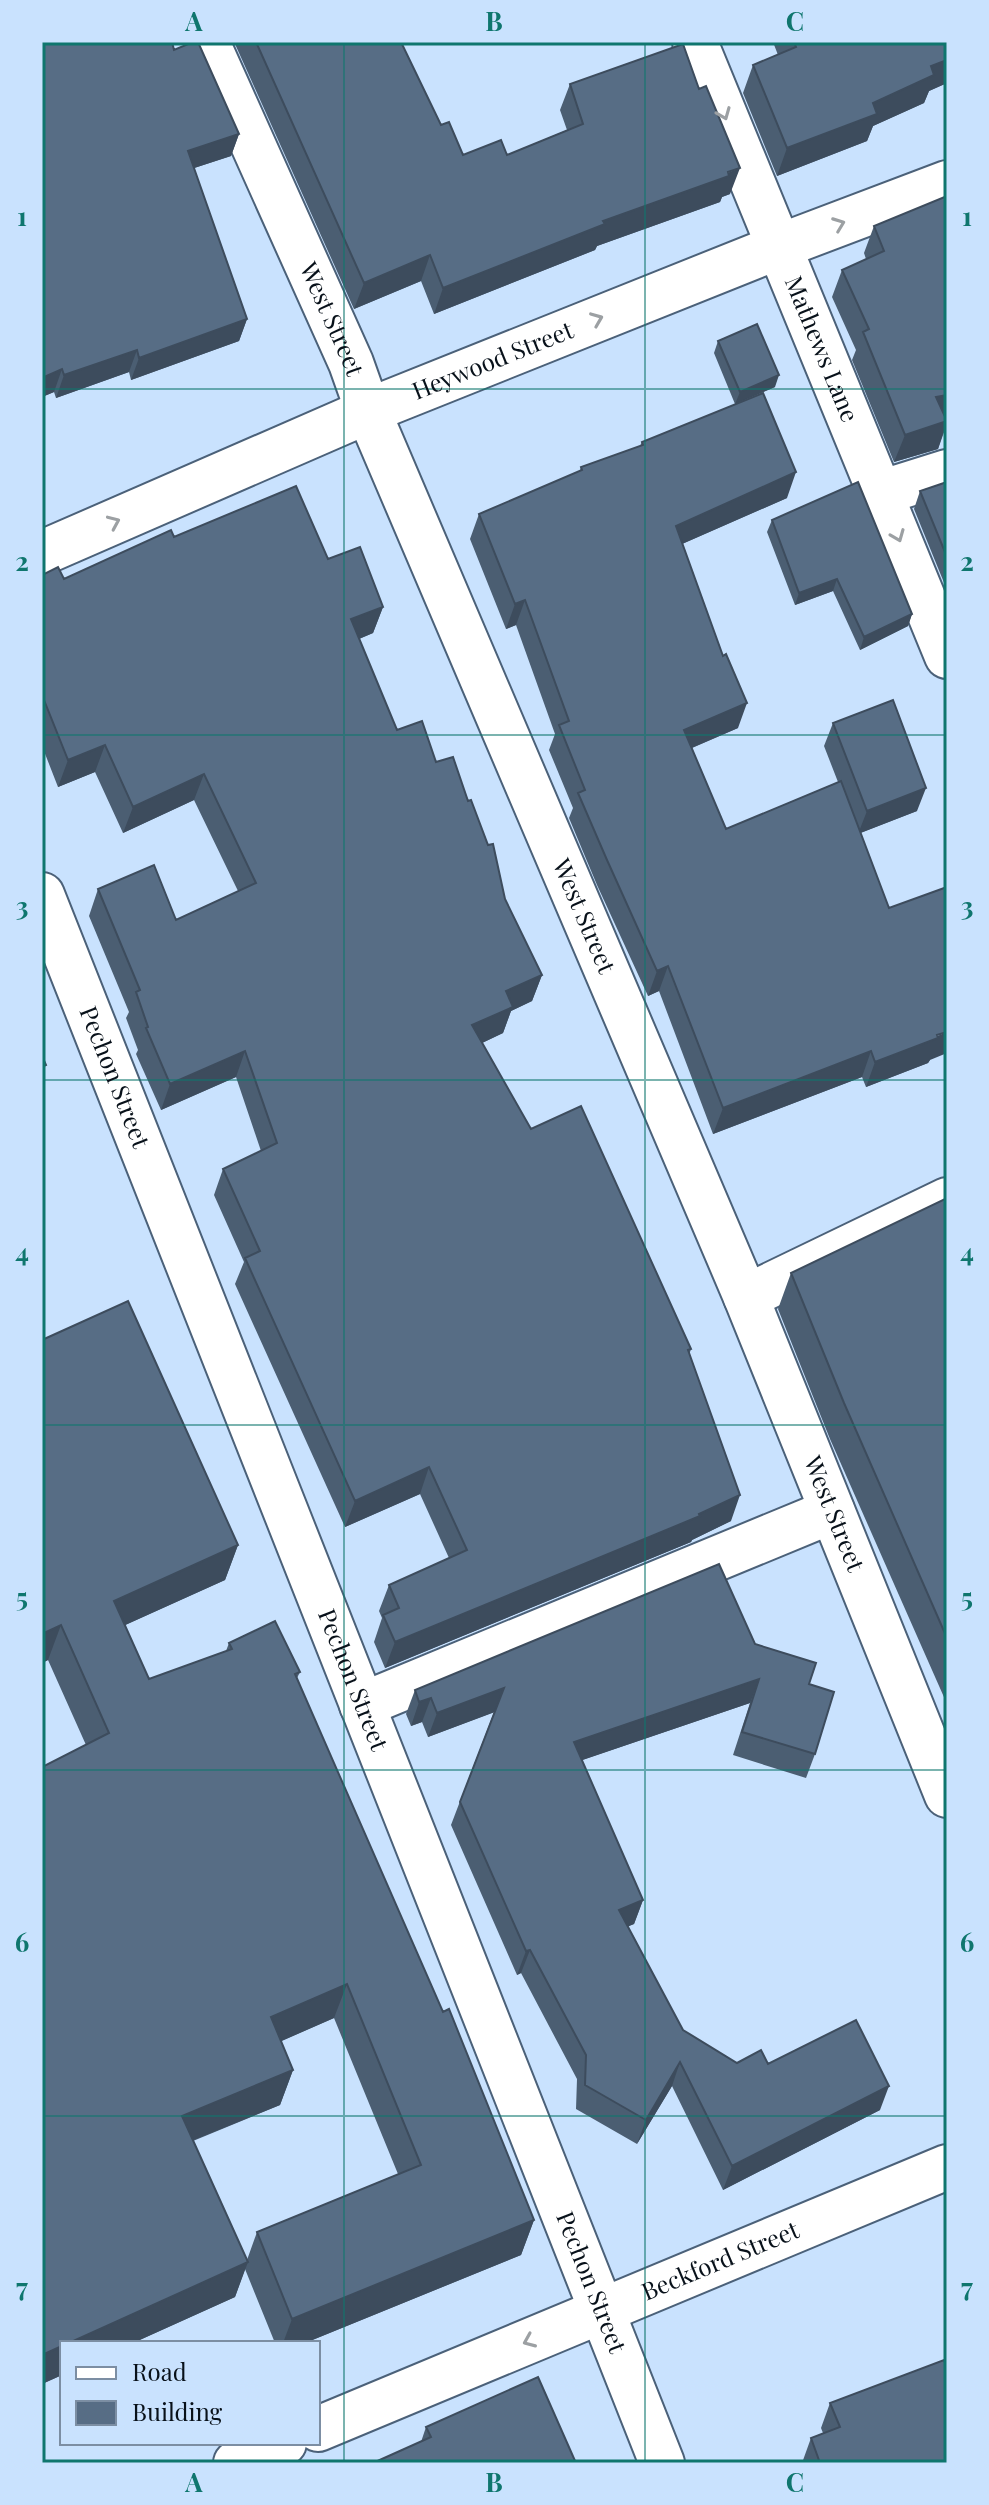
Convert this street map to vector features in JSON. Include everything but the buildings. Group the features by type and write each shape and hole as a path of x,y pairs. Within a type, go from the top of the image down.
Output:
{"street":[{"name":"West Street","path":"207,42 351,363 368,411 746,1297 947,1795"},
{"name":"Mathews Lane","path":"695,42 947,656"},
{"name":"Heywood Street","path":"42,553 368,411 947,183"},
{"path":"880,493 947,472"},
{"name":"Pechon Street","path":"42,895 662,2463"},
{"path":"746,1297 947,1200"},
{"path":"362,1705 832,1511"},
{"name":"Beckford Street","path":"320,2428 947,2167"},
{"path":"236,2463 279,2445"}]}
